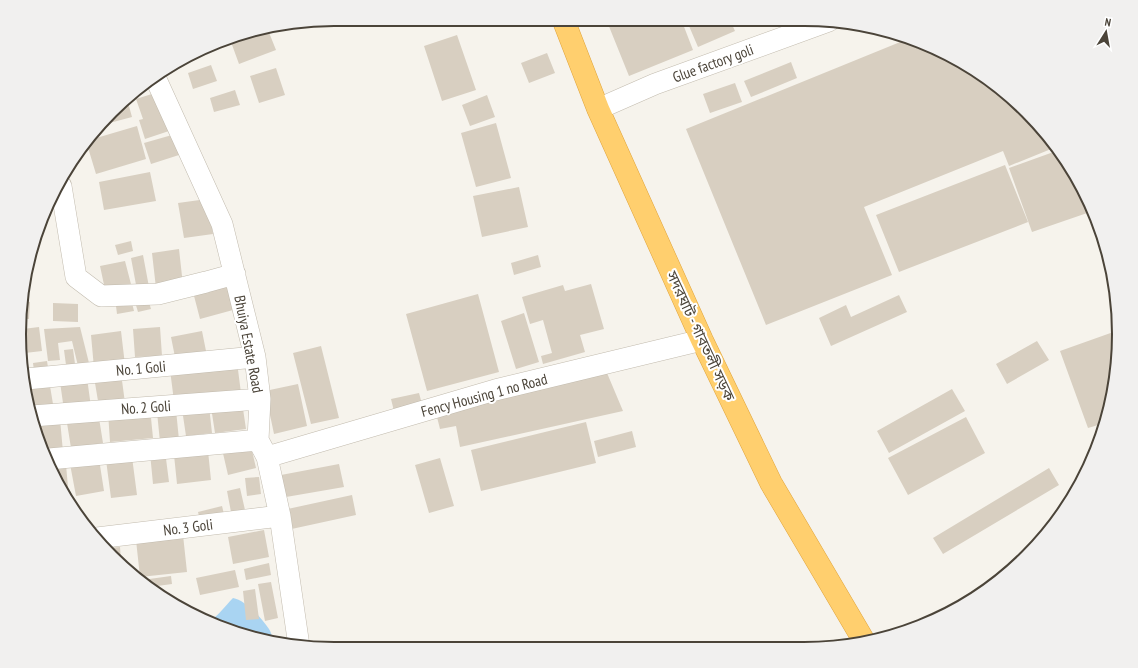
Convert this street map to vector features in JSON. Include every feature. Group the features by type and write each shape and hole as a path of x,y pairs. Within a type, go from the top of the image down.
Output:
{"highway":[{"name":"সদরঘাট - গাবতলী সড়ক","path":"566,26 598,109 702,340 771,483 862,636"}],"street":[{"name":"Glue factory goli","path":"598,109 656,84 814,26"},
{"name":"Bhuiya Estate Road","path":"157,82 222,224 255,357 260,399 263,449 280,516 298,639"},
{"path":"62,191 76,277 101,296 158,294 234,274"},
{"name":"Fency Housing 1 no Road","path":"52,459 263,449 495,390 702,340"},
{"name":"No. 1 Goli","path":"30,378 255,357"},
{"name":"No. 2 Goli","path":"37,416 260,399"},
{"name":"No. 3 Goli","path":"102,537 280,516"}],"water":[{"path":"233,598 238,599 258,615 269,629 272,636 254,632 214,618"}],"building":[{"path":"609,26 684,26 693,50 629,76"},
{"path":"689,26 733,26 735,31 698,47"},
{"path":"269,33 276,50 239,64 231,43"},
{"path":"457,35 476,90 442,101 424,46"},
{"path":"901,41 922,49 958,67 975,78 1007,102 1022,116 1050,149 1009,166 1003,151 864,207 892,275 766,325 686,129"},
{"path":"547,53 555,73 529,83 521,63"},
{"path":"791,62 797,78 751,97 744,81"},
{"path":"211,65 217,81 193,89 188,73"},
{"path":"276,68 285,95 259,103 250,76"},
{"path":"735,83 742,102 710,113 703,94"},
{"path":"235,90 240,105 214,112 210,98"},
{"path":"155,93 169,131 145,139 139,120 143,119 136,99"},
{"path":"487,95 495,117 470,126 462,105"},
{"path":"128,104 132,117 109,123"},
{"path":"496,123 511,178 476,187 461,133"},
{"path":"137,126 146,159 96,174 88,149 97,138"},
{"path":"172,135 179,155 151,164 144,143"},
{"path":"1052,152 1071,180 1087,213 1032,232 1009,168"},
{"path":"1005,165 1028,222 899,272 876,215"},
{"path":"150,172 156,201 104,210 99,182"},
{"path":"519,187 528,227 482,237 473,196"},
{"path":"207,199 213,234 184,238 178,203"},
{"path":"131,241 133,251 118,255 115,245"},
{"path":"179,249 183,285 156,288 152,253"},
{"path":"143,255 149,287 137,290 131,258"},
{"path":"538,255 541,267 514,275 511,263"},
{"path":"125,261 132,288 106,294 100,266"},
{"path":"226,284 233,310 200,319 193,292"},
{"path":"591,284 604,329 580,335 585,352 543,364 541,356 552,353 543,320 530,324 522,297 563,285 565,291"},
{"path":"478,294 499,372 427,391 406,314"},
{"path":"899,295 907,312 831,346 819,318 846,305 851,317"},
{"path":"148,299 151,309 138,312 135,302"},
{"path":"28,302 30,302 29,319 27,319"},
{"path":"53,303 78,304 78,322 53,321"},
{"path":"132,303 134,311 117,314 116,306"},
{"path":"524,313 539,362 516,369 501,321"},
{"path":"39,327 42,351 27,353 26,329"},
{"path":"80,327 89,363 78,366 72,341 58,343 60,360 48,361 44,329"},
{"path":"160,327 162,356 135,357 133,329"},
{"path":"121,331 125,365 94,368 91,335"},
{"path":"202,331 207,356 176,362 171,337"},
{"path":"1112,333 1109,374 1099,425 1088,428 1060,351"},
{"path":"1037,341 1049,360 1007,384 996,364"},
{"path":"321,346 339,418 311,424 293,353"},
{"path":"73,349 75,364 66,365 64,350"},
{"path":"47,361 49,374 34,371 33,363"},
{"path":"237,362 241,393 174,401 170,370"},
{"path":"121,373 125,403 99,407 94,377"},
{"path":"607,373 623,411 460,447 456,426 440,429 436,413"},
{"path":"87,378 91,407 64,410 60,382"},
{"path":"49,380 53,404 35,407 30,383"},
{"path":"298,384 307,426 274,434 265,391"},
{"path":"952,389 965,411 889,453 877,431"},
{"path":"419,393 422,404 394,411 391,399"},
{"path":"242,402 246,429 215,433 211,407"},
{"path":"209,406 212,433 186,436 182,409"},
{"path":"150,408 153,438 110,442 108,412"},
{"path":"176,410 179,440 160,442 157,412"},
{"path":"966,417 985,453 908,495 888,458"},
{"path":"99,418 103,443 71,448 67,423"},
{"path":"60,419 63,452 49,453 38,421"},
{"path":"586,422 596,463 481,491 471,450"},
{"path":"632,431 636,447 598,457 594,441"},
{"path":"250,442 256,468 228,475 222,449"},
{"path":"165,451 169,482 153,484 150,453"},
{"path":"208,451 211,480 177,484 174,455"},
{"path":"132,457 137,495 111,498 106,460"},
{"path":"440,458 454,506 429,513 415,465"},
{"path":"99,459 104,491 76,496 70,464"},
{"path":"339,464 344,487 286,497 281,475"},
{"path":"66,465 68,490 67,488 56,466"},
{"path":"1049,468 1059,485 943,554 933,538"},
{"path":"259,477 261,494 247,496 245,478"},
{"path":"240,488 245,510 231,512 227,491"},
{"path":"352,495 356,515 287,530 283,510"},
{"path":"222,506 224,514 200,520 198,512"},
{"path":"264,530 269,557 233,564 228,537"},
{"path":"183,535 187,572 145,576 140,572 136,540"},
{"path":"120,547 121,556 116,552 112,548"},
{"path":"269,563 271,575 246,580 244,569"},
{"path":"235,570 239,587 200,595 196,578"},
{"path":"171,576 172,584 158,586 148,579"},
{"path":"271,582 278,618 265,621 258,584"},
{"path":"255,589 259,619 246,620 243,591"}]}
